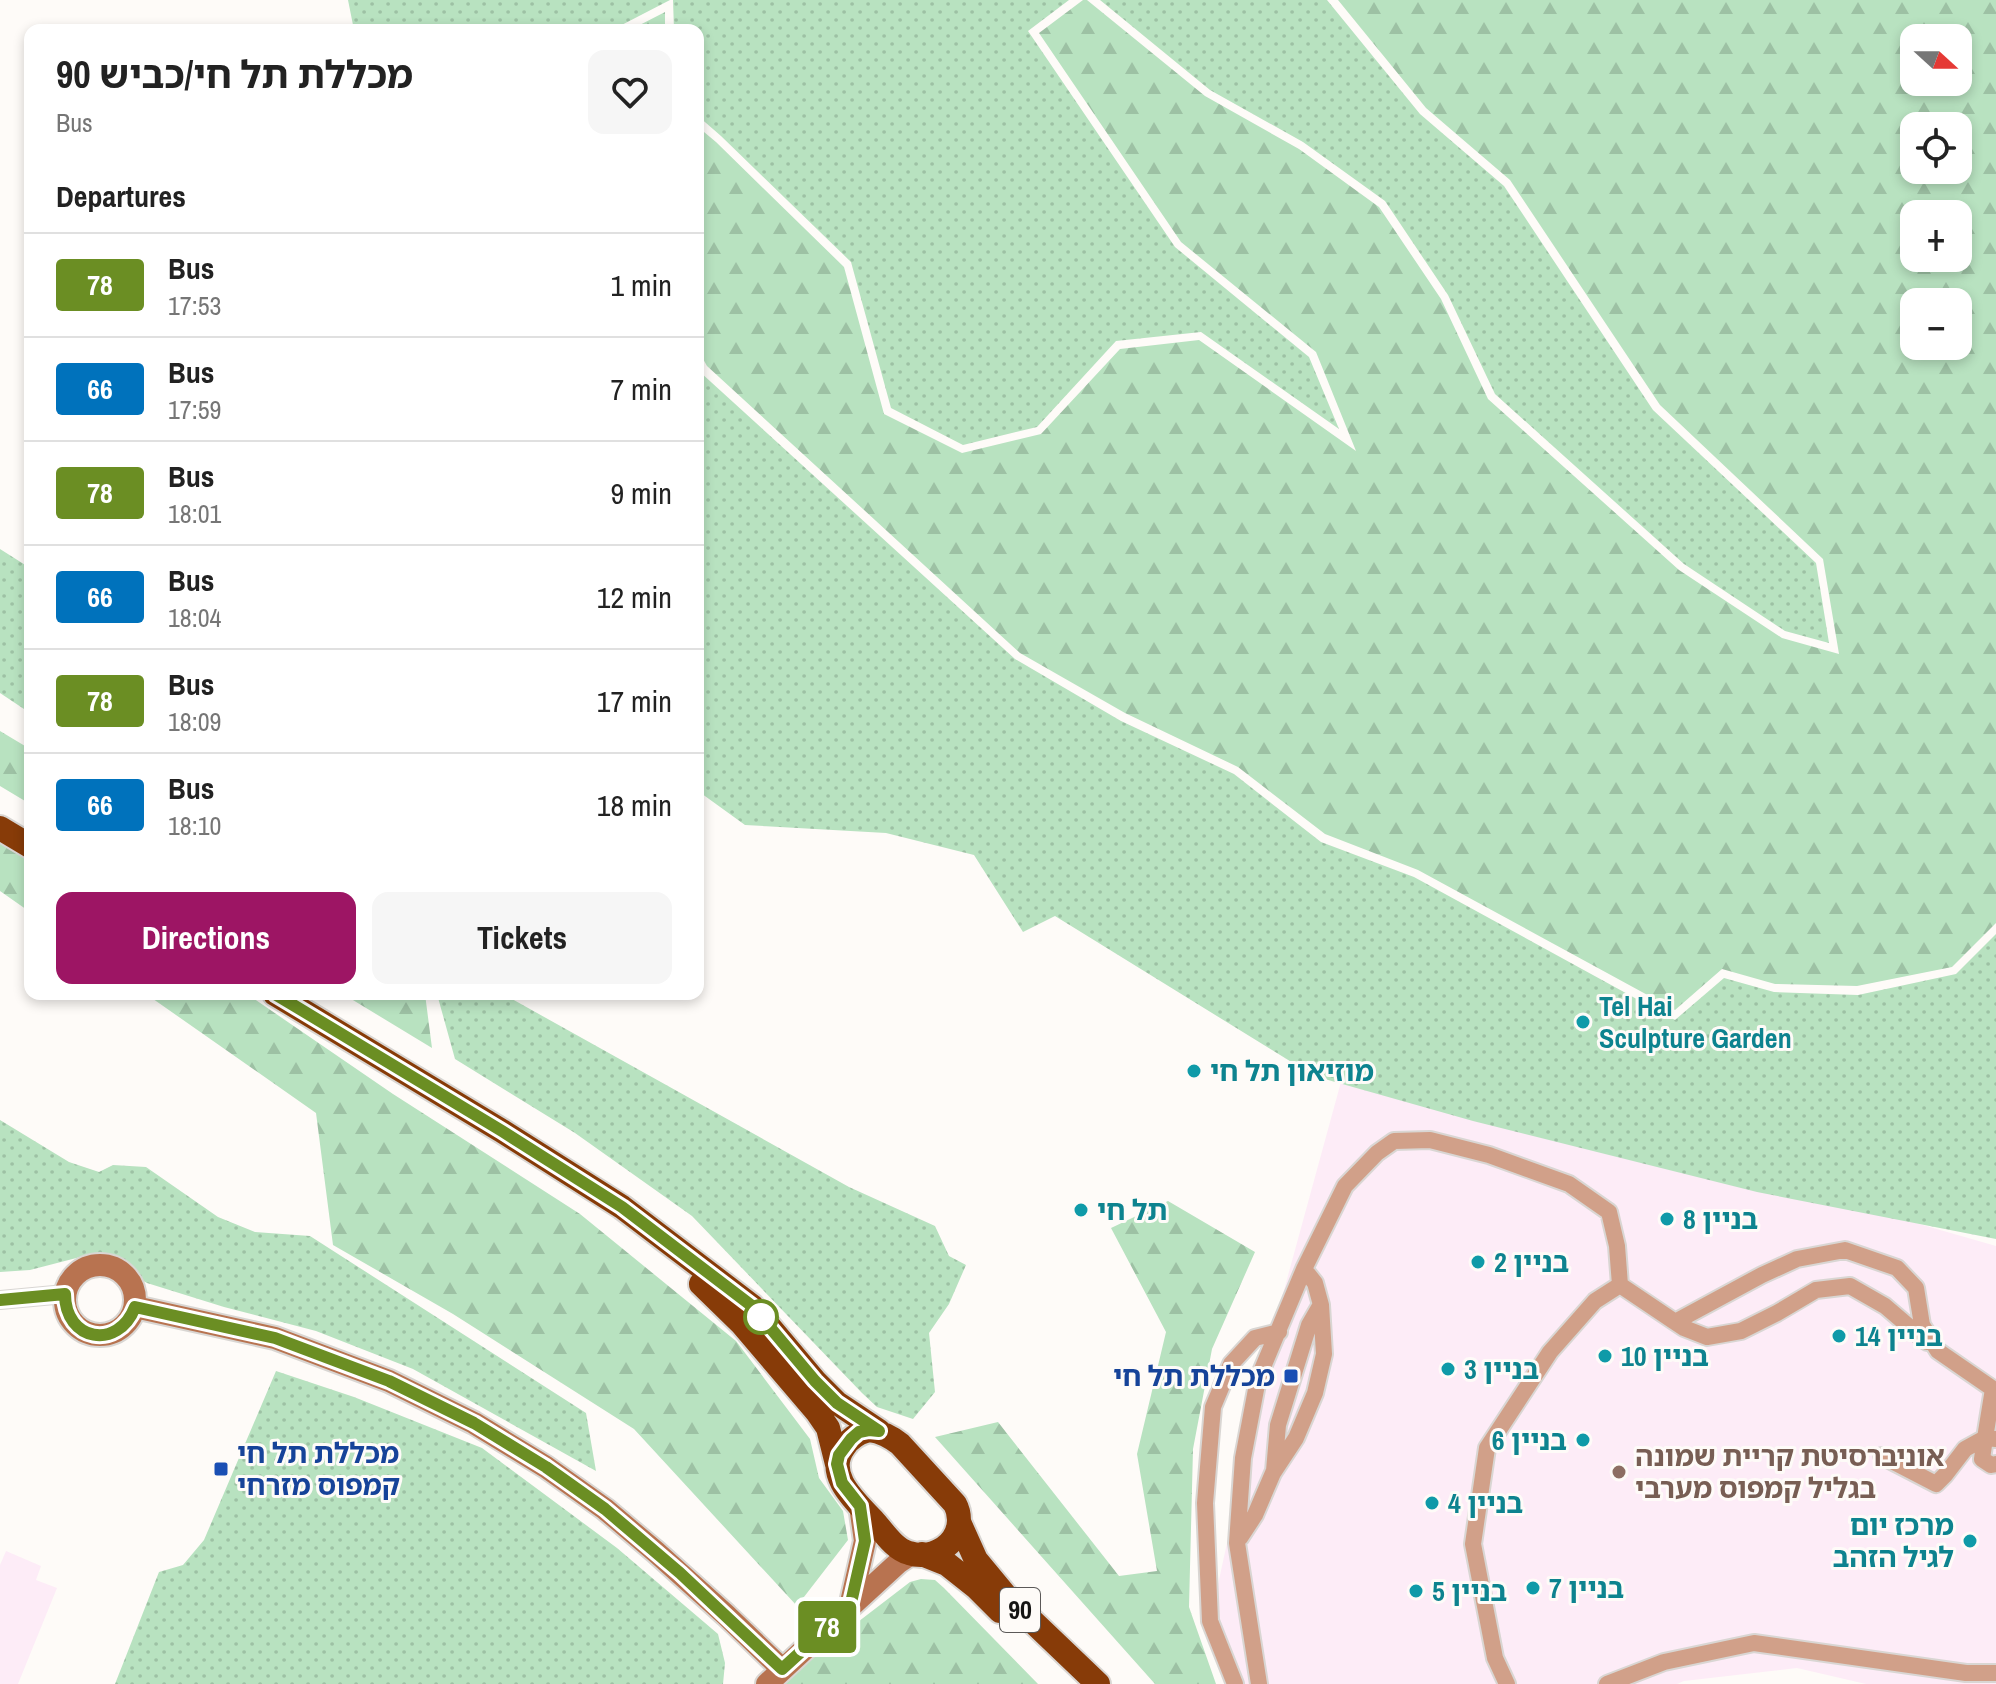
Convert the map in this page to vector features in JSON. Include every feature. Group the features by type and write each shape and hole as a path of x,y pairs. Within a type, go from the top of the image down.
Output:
{"highway":[{"path":"0,828 24,842"},
{"name":"90","path":"285,1000 622,1207 752,1306 837,1403 900,1444 949,1496 959,1511 959,1522 976,1560 1005,1595 1098,1684"},
{"name":"90","path":"622,1207 742,1324 817,1412 828,1428 842,1483 860,1506 899,1547 947,1564 976,1587 1075,1684"},
{"path":"837,1464 839,1455 859,1432 879,1431"},
{"path":"917,1554 933,1554 947,1546 959,1522"}],"street":[{"path":"1259,1684 1237,1543 1243,1458 1258,1379 1304,1269 1345,1186 1377,1153 1394,1141 1430,1140 1489,1155 1569,1184 1609,1212 1617,1246 1620,1285"},
{"path":"1675,1322 1797,1259 1845,1250 1897,1268 1916,1288 1922,1325 1938,1351"},
{"path":"101,1264 111,1266 128,1278 133,1287 135,1307 125,1325 117,1331 97,1335 76,1327 65,1306 65,1294 68,1284 81,1269 101,1264"},
{"path":"1237,1543 1255,1515 1273,1473 1296,1438 1315,1393 1324,1354 1321,1305 1315,1283 1304,1269"},
{"path":"1620,1285 1684,1328 1707,1337 1741,1331 1816,1290 1850,1286 1885,1306 1938,1351 1993,1389 1991,1438 1982,1459 1991,1465 1996,1464"},
{"path":"1507,1684 1495,1658 1473,1544 1487,1448 1550,1352 1595,1301 1620,1285"},
{"path":"0,1300 65,1294"},
{"path":"1273,1473 1278,1425 1309,1325 1321,1305"},
{"path":"135,1307 275,1338 389,1381 474,1423 546,1467 605,1509 656,1552 714,1604 775,1677 899,1562 917,1554"},
{"path":"1235,1684 1210,1621 1205,1503 1213,1407 1231,1364 1255,1338 1279,1332"},
{"path":"1882,1456 1936,1484 1965,1449 1991,1438"},
{"path":"850,1607 865,1541 860,1506"},
{"path":"1607,1684 1664,1662 1754,1643 1966,1673 1996,1673"}],"shaded area":[{"name":"אוניברסיטת קריית שמונה בגליל קמפוס מערבי","path":"1347,1060 1996,1246 1996,1684 1866,1684 1797,1668 1677,1684 1228,1684 1210,1621 1275,1323"},
{"path":"6,1551 41,1566 36,1580 57,1588 18,1684 0,1684 0,1565"}],"green space":[{"path":"348,0 670,0 624,24 353,24"},
{"path":"673,0 1069,0 1028,31 1175,247 1309,357 1339,429 1201,332 1116,341 1037,427 963,445 891,408 851,262 704,121 704,24 674,24"},
{"path":"1087,0 1205,96 1299,149 1379,207 1441,299 1488,399 1679,570 1782,638 1839,654 1823,559 1660,405 1510,180 1426,108 1338,0 1996,0 1996,923 1952,967 1857,986 1775,984 1722,969 1675,1010 1418,870 1325,834 1238,767 1125,713 1020,653 707,366 704,361 704,132 844,267 884,414 962,453 1041,434 1120,349 1199,340 1356,451 1316,352 1181,242 1039,33"},
{"path":"1100,0 1327,0 1420,114 1504,186 1653,410 1816,563 1829,643 1785,631 1684,564 1495,394 1448,295 1385,201 1303,142 1210,90"},
{"path":"665,12 665,24 642,24"},
{"path":"704,376 1015,659 1121,721 1234,774 1321,842 1414,877 1675,1020 1724,978 1774,992 1858,995 1956,974 1996,934 1996,1239 1757,1192 1473,1121 1314,1076 1055,916 1023,932 974,855 886,833 745,825 704,795"},
{"path":"0,549 24,564 24,709 0,693"},
{"path":"0,731 24,745 24,800 0,786"},
{"path":"0,838 24,852 24,908 0,891"},
{"path":"155,1000 256,1000 393,1094 580,1214 736,1341 810,1439 819,1478 843,1511 848,1540 797,1606 634,1429 453,1314 333,1245 316,1113"},
{"path":"353,1000 426,1000 432,1048"},
{"path":"439,1000 514,1000 849,1187 935,1226 949,1256 966,1265 949,1304 929,1333 935,1392 913,1419 877,1407 692,1216 575,1133 455,1059"},
{"path":"0,1120 69,1162 99,1172 113,1165 146,1167 218,1217 255,1232 310,1236 586,1413 596,1471 413,1369 316,1331 147,1283 88,1255 30,1270 0,1272"},
{"path":"1168,1201 1255,1252 1212,1349 1193,1449 1189,1607 1216,1684 1155,1684 935,1437 998,1422 1119,1576 1157,1571 1137,1454 1166,1332 1111,1228"},
{"path":"276,1371 354,1397 482,1448 617,1548 718,1634 725,1663 723,1684 115,1684 159,1572 183,1565 204,1540"},
{"path":"935,1580 944,1588 1038,1684 783,1684 794,1671 910,1582"}],"bus line":[{"name":"78","path":"0,1300 65,1294 65,1306 76,1327 97,1335 117,1331 125,1325 135,1307 275,1338 389,1381 474,1423 546,1467 605,1509 680,1573 782,1669 850,1607 865,1541 860,1506 842,1483 837,1464 839,1455 859,1432 879,1431 837,1403 752,1306 622,1207 285,1000"}],"place":[{"name":"Tel Hai Sculpture Garden","path":"1583,1022"},
{"name":"מוזיאון תל חי","path":"1194,1071"},
{"name":"תל חי","path":"1081,1210"},
{"name":"בניין 8","path":"1667,1219"},
{"name":"בניין 2","path":"1478,1262"},
{"name":"בניין 14","path":"1839,1336"},
{"name":"בניין 10","path":"1605,1356"},
{"name":"בניין 3","path":"1448,1369"},
{"name":"מכללת תל חי","path":"1291,1376"},
{"name":"בניין 6","path":"1583,1440"},
{"name":"מכללת תל חי קמפוס מזרחי","path":"221,1469"},
{"name":"אוניברסיטת קריית שמונה בגליל קמפוס מערבי","path":"1619,1472"},
{"name":"בניין 4","path":"1432,1503"},
{"name":"מרכז יום לגיל הזהב","path":"1970,1541"},
{"name":"בניין 7","path":"1533,1588"},
{"name":"בניין 5","path":"1416,1591"}]}
